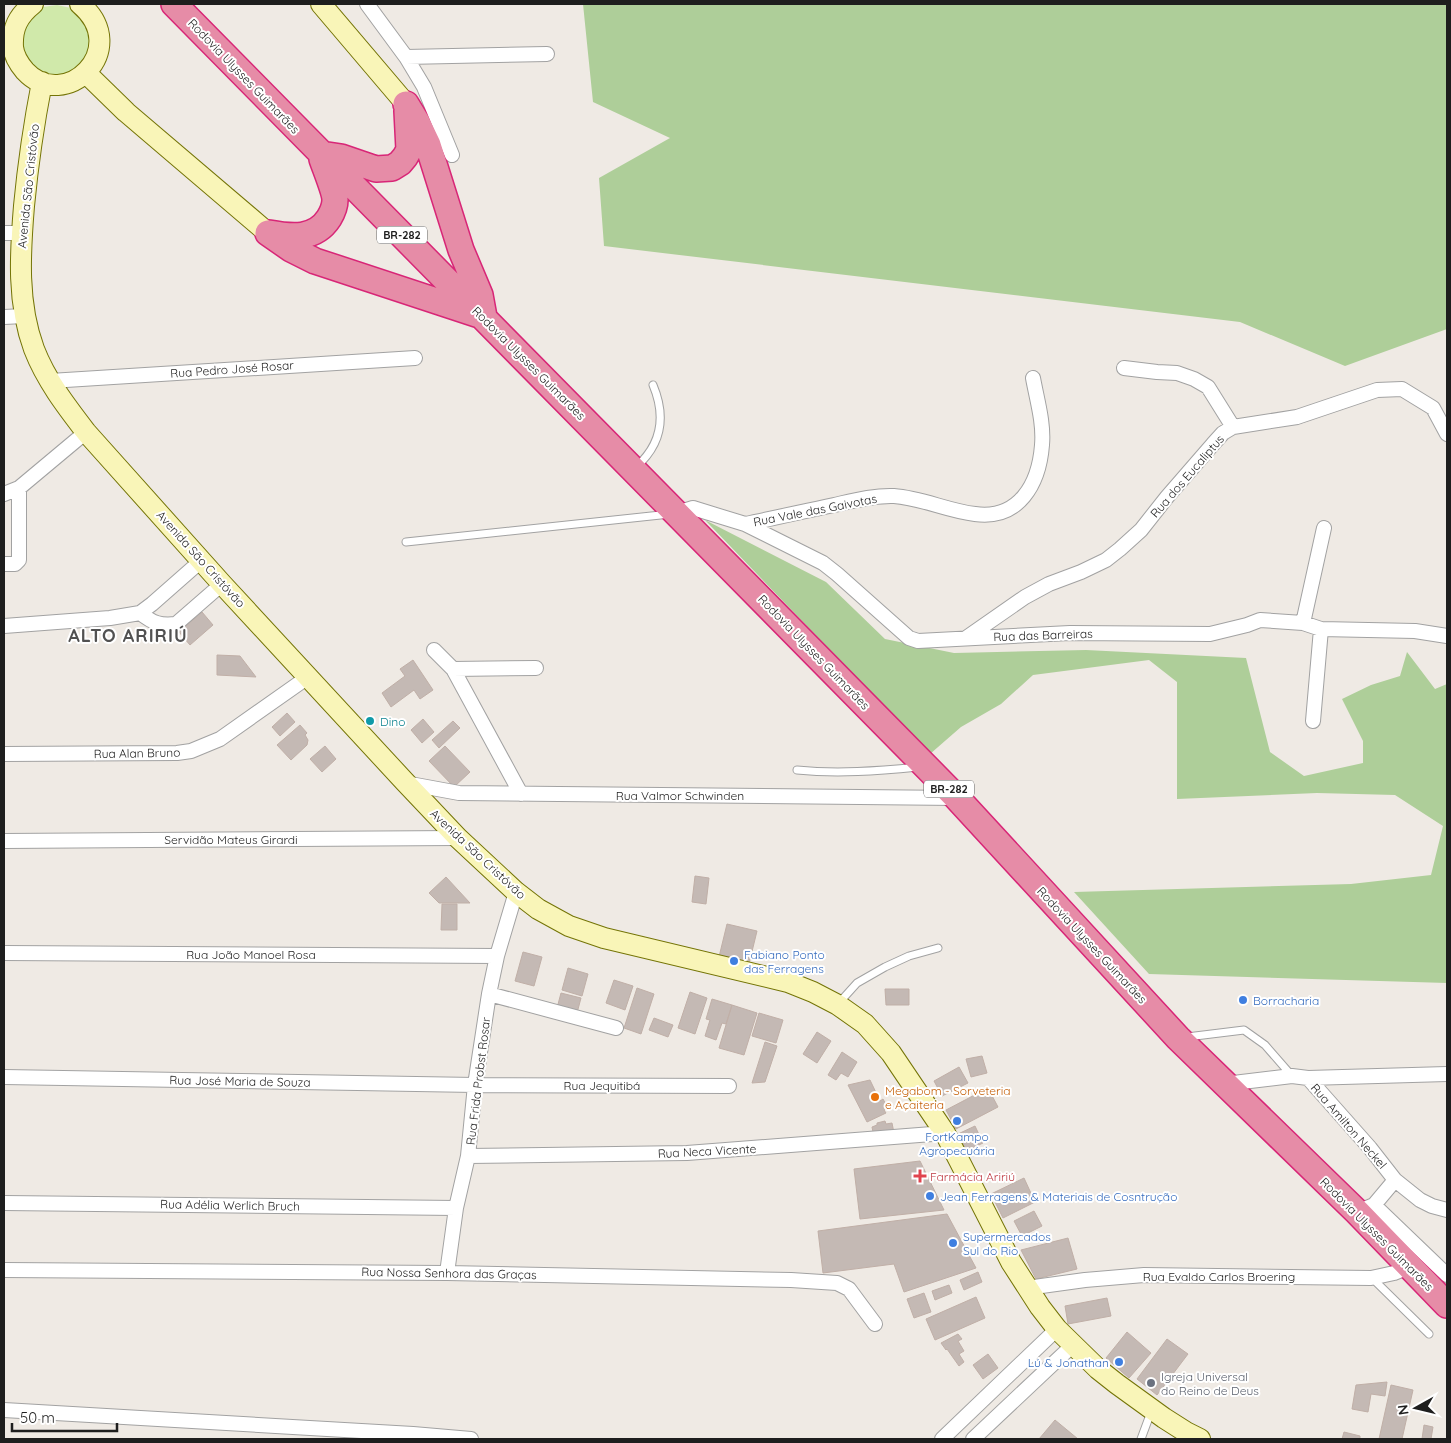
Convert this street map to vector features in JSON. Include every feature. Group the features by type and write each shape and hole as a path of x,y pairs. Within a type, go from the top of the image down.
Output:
{"highway":[{"name":"Rodovia Ulysses Guimarães","path":"174,4 926,766 1178,1038 1225,1084 1365,1208 1409,1267 1447,1305"},
{"path":"268,233 289,237 302,236 315,232 325,224 332,212 336,199 321,154 341,157 376,169 392,168 400,164 409,150 406,104"},
{"path":"268,233 291,249 315,261 484,317 480,294 461,250 428,145 406,104"}],"main road":[{"path":"33,4 23,12 16,24 12,38 14,52 20,65 30,76 54,85 66,84 77,80 86,73 94,62 99,50 100,36 96,24 90,12 80,4"},
{"path":"321,4 406,104"},
{"path":"86,73 126,112 268,233"},
{"name":"Avenida São Cristóvão","path":"42,82 13,233 24,316 34,349 50,381 86,432 222,584 458,838 516,892 538,909 569,926 604,938 788,982 838,1004 865,1024 891,1053 945,1133 1012,1262 1027,1288 1057,1329 1098,1369 1152,1409 1200,1439"}],"street":[{"path":"368,4 406,57 424,87 452,155"},
{"path":"406,57 546,54"},
{"path":"4,317 24,316"},
{"name":"Rua Pedro José Rosar","path":"50,381 415,358"},
{"path":"1124,368 1177,373 1194,379 1208,387 1233,427"},
{"name":"Rua Vale das Gaivotas","path":"745,524 861,500 893,496 919,500 976,514 994,514 1009,509 1020,502 1033,485 1039,466 1042,445 1041,421 1033,378"},
{"name":"Rua dos Eucaliptus","path":"966,638 1024,597 1049,584 1106,560 1120,549 1141,530 1223,433 1233,427 1297,418 1329,405 1377,390 1402,389 1433,408 1447,434"},
{"path":"4,494 19,488 86,432"},
{"path":"4,564 15,564 19,560 19,488"},
{"name":"Rua das Barreiras","path":"677,513 693,508 745,524 823,563 838,574 909,638 918,641 928,642 966,638 1070,633 1210,634 1260,620 1303,623 1321,629 1415,631 1447,636"},
{"path":"1303,623 1324,528"},
{"path":"4,626 110,618 140,613 202,560"},
{"path":"140,613 153,623 176,624 222,584"},
{"path":"1313,721 1321,629"},
{"path":"434,650 453,669 521,794"},
{"path":"453,669 536,668"},
{"name":"Rua Alan Bruno","path":"4,754 177,754 191,751 220,739 308,677"},
{"name":"Rua Valmor Schwinden","path":"405,782 459,792 521,794 957,798"},
{"name":"Servidão Mateus Girardi","path":"4,841 458,838"},
{"name":"Rua Frida Probst Rosar","path":"448,1272 456,1208 468,1156 475,1085 489,994 497,956 516,892"},
{"name":"Rua João Manoel Rosa","path":"4,953 497,956"},
{"path":"489,994 616,1028"},
{"path":"1225,1084 1292,1076 1308,1078 1447,1074"},
{"name":"Rua José Maria de Souza","path":"4,1077 475,1085"},
{"name":"Rua Amilton Neckel","path":"1308,1078 1370,1148 1395,1180 1365,1208"},
{"name":"Rua Jequitibá","path":"475,1085 729,1086"},
{"name":"Rua Neca Vicente","path":"468,1156 687,1153 945,1133"},
{"path":"1395,1180 1420,1200 1447,1210"},
{"name":"Rua Adélia Werlich Bruch","path":"4,1203 456,1208"},
{"path":"1365,1208 1447,1275"},
{"name":"Rua Evaldo Carlos Broering","path":"1027,1288 1144,1275 1372,1278 1409,1267"},
{"name":"Rua Nossa Senhora das Graças","path":"4,1270 448,1272 791,1280 837,1283 849,1289 875,1324"},
{"path":"942,1439 1057,1329"},
{"path":"973,1439 1073,1345"},
{"path":"4,1410 338,1435 414,1434 471,1439"}],"lane":[{"path":"634,469 646,458 652,449 660,428 660,406 653,385"},
{"path":"406,542 677,513"},
{"path":"797,770 861,772 926,766"},
{"path":"838,1004 858,984 885,968 909,956 938,948"},
{"path":"1178,1038 1244,1030 1264,1045 1292,1076"},
{"path":"1372,1278 1429,1334"},
{"path":"1141,1439 1152,1409"}],"green space":[{"path":"583,4 1447,4 1447,329 1345,366 1240,322 604,246 599,178 670,138 593,102"},
{"path":"57,5 71,8 82,16 92,42 89,55 69,75 55,76 41,73 30,65 23,53 23,26 31,15 43,7"},
{"path":"705,520 826,582 885,639 954,653 1086,650 1246,658 1270,752 1304,776 1363,763 1363,741 1342,699 1371,685 1400,676 1407,652 1435,689 1447,684 1447,983 1149,974 1074,892 1351,884 1431,875 1443,826 1395,795 1317,793 1177,799 1177,682 1149,660 1033,675 1001,704 961,727 930,754"}],"building":[{"path":"202,612 213,625 190,645 179,632"},
{"path":"217,655 240,656 256,677 217,675"},
{"path":"413,660 433,690 420,699 414,690 391,707 382,693 405,676 400,669"},
{"path":"287,713 295,722 280,736 272,727"},
{"path":"423,719 434,732 422,743 411,730"},
{"path":"453,721 460,728 439,748 432,740"},
{"path":"300,725 307,733 305,735 308,740 307,745 291,760 277,745"},
{"path":"325,746 336,759 322,772 310,759"},
{"path":"445,746 470,772 454,787 429,761"},
{"path":"695,876 709,878 706,904 692,902"},
{"path":"446,877 470,903 439,903 429,893"},
{"path":"442,904 457,904 457,930 441,930"},
{"path":"727,924 757,931 748,968 718,961"},
{"path":"523,952 542,957 534,986 515,981"},
{"path":"568,968 588,974 582,996 562,990"},
{"path":"614,980 633,986 625,1010 606,1003"},
{"path":"637,988 654,994 641,1034 624,1028"},
{"path":"885,989 909,989 909,1005 886,1005"},
{"path":"690,992 707,998 695,1034 678,1028"},
{"path":"561,993 581,998 577,1013 557,1008"},
{"path":"712,999 732,1005 726,1024 722,1023 716,1040 705,1036 710,1020 706,1019"},
{"path":"732,1005 757,1013 744,1055 719,1048"},
{"path":"759,1013 783,1020 776,1043 752,1036"},
{"path":"654,1018 673,1025 668,1037 649,1030"},
{"path":"817,1032 831,1041 817,1063 803,1054"},
{"path":"765,1042 777,1046 765,1082 752,1083"},
{"path":"842,1052 857,1062 848,1077 841,1073 836,1080 828,1075"},
{"path":"982,1056 987,1073 971,1077 966,1059"},
{"path":"959,1067 968,1083 942,1096 934,1081"},
{"path":"870,1080 880,1101 883,1099 888,1108 884,1110 886,1113 867,1122 848,1085"},
{"path":"988,1088 998,1107 956,1129 946,1110"},
{"path":"885,1121 886,1124 892,1123 894,1133 874,1137 872,1127 877,1125 877,1123"},
{"path":"975,1126 983,1143 966,1151 958,1134"},
{"path":"920,1161 944,1210 860,1219 854,1169"},
{"path":"1024,1178 1035,1202 1003,1218 991,1194"},
{"path":"1034,1211 1042,1226 1022,1236 1014,1221"},
{"path":"947,1214 976,1268 904,1292 894,1264 823,1273 818,1231"},
{"path":"1068,1238 1077,1269 1036,1279 1021,1250"},
{"path":"978,1272 982,1282 964,1290 960,1280"},
{"path":"949,1285 952,1293 935,1300 932,1291"},
{"path":"924,1293 931,1312 914,1318 907,1299"},
{"path":"976,1297 985,1318 935,1340 926,1319"},
{"path":"1107,1298 1111,1316 1068,1324 1065,1306"},
{"path":"1127,1332 1151,1353 1129,1378 1106,1358"},
{"path":"958,1334 962,1339 958,1341 964,1351 959,1354 964,1362 959,1366 941,1343"},
{"path":"1167,1339 1188,1354 1157,1395 1137,1379"},
{"path":"988,1354 998,1368 983,1379 973,1365"},
{"path":"1387,1382 1385,1396 1371,1394 1368,1412 1352,1409 1356,1385"},
{"path":"1391,1385 1413,1390 1402,1439 1379,1439"},
{"path":"1055,1420 1078,1439 1039,1439"},
{"path":"1424,1425 1433,1427 1431,1439 1422,1439"},
{"path":"1344,1432 1360,1436 1360,1439 1342,1439"}],"place":[{"name":"Dino","path":"370,721"},
{"name":"Fabiano Ponto das Ferragens","path":"734,961"},
{"name":"Borracharia","path":"1243,1000"},
{"name":"Megabom - Sorveteria e Açaiteria","path":"875,1097"},
{"name":"FortKampo Agropecuária","path":"957,1121"},
{"name":"Farmácia Aririú","path":"920,1176"},
{"name":"Jean Ferragens & Materiais de Cosntrução","path":"930,1196"},
{"name":"Supermercados Sul do Rio","path":"953,1243"},
{"name":"Lú & Jonathan","path":"1119,1362"},
{"name":"Igreja Universal do Reino de Deus","path":"1151,1383"}],"district":[{"name":"ALTO ARIRIÚ","path":"128,635"}]}
